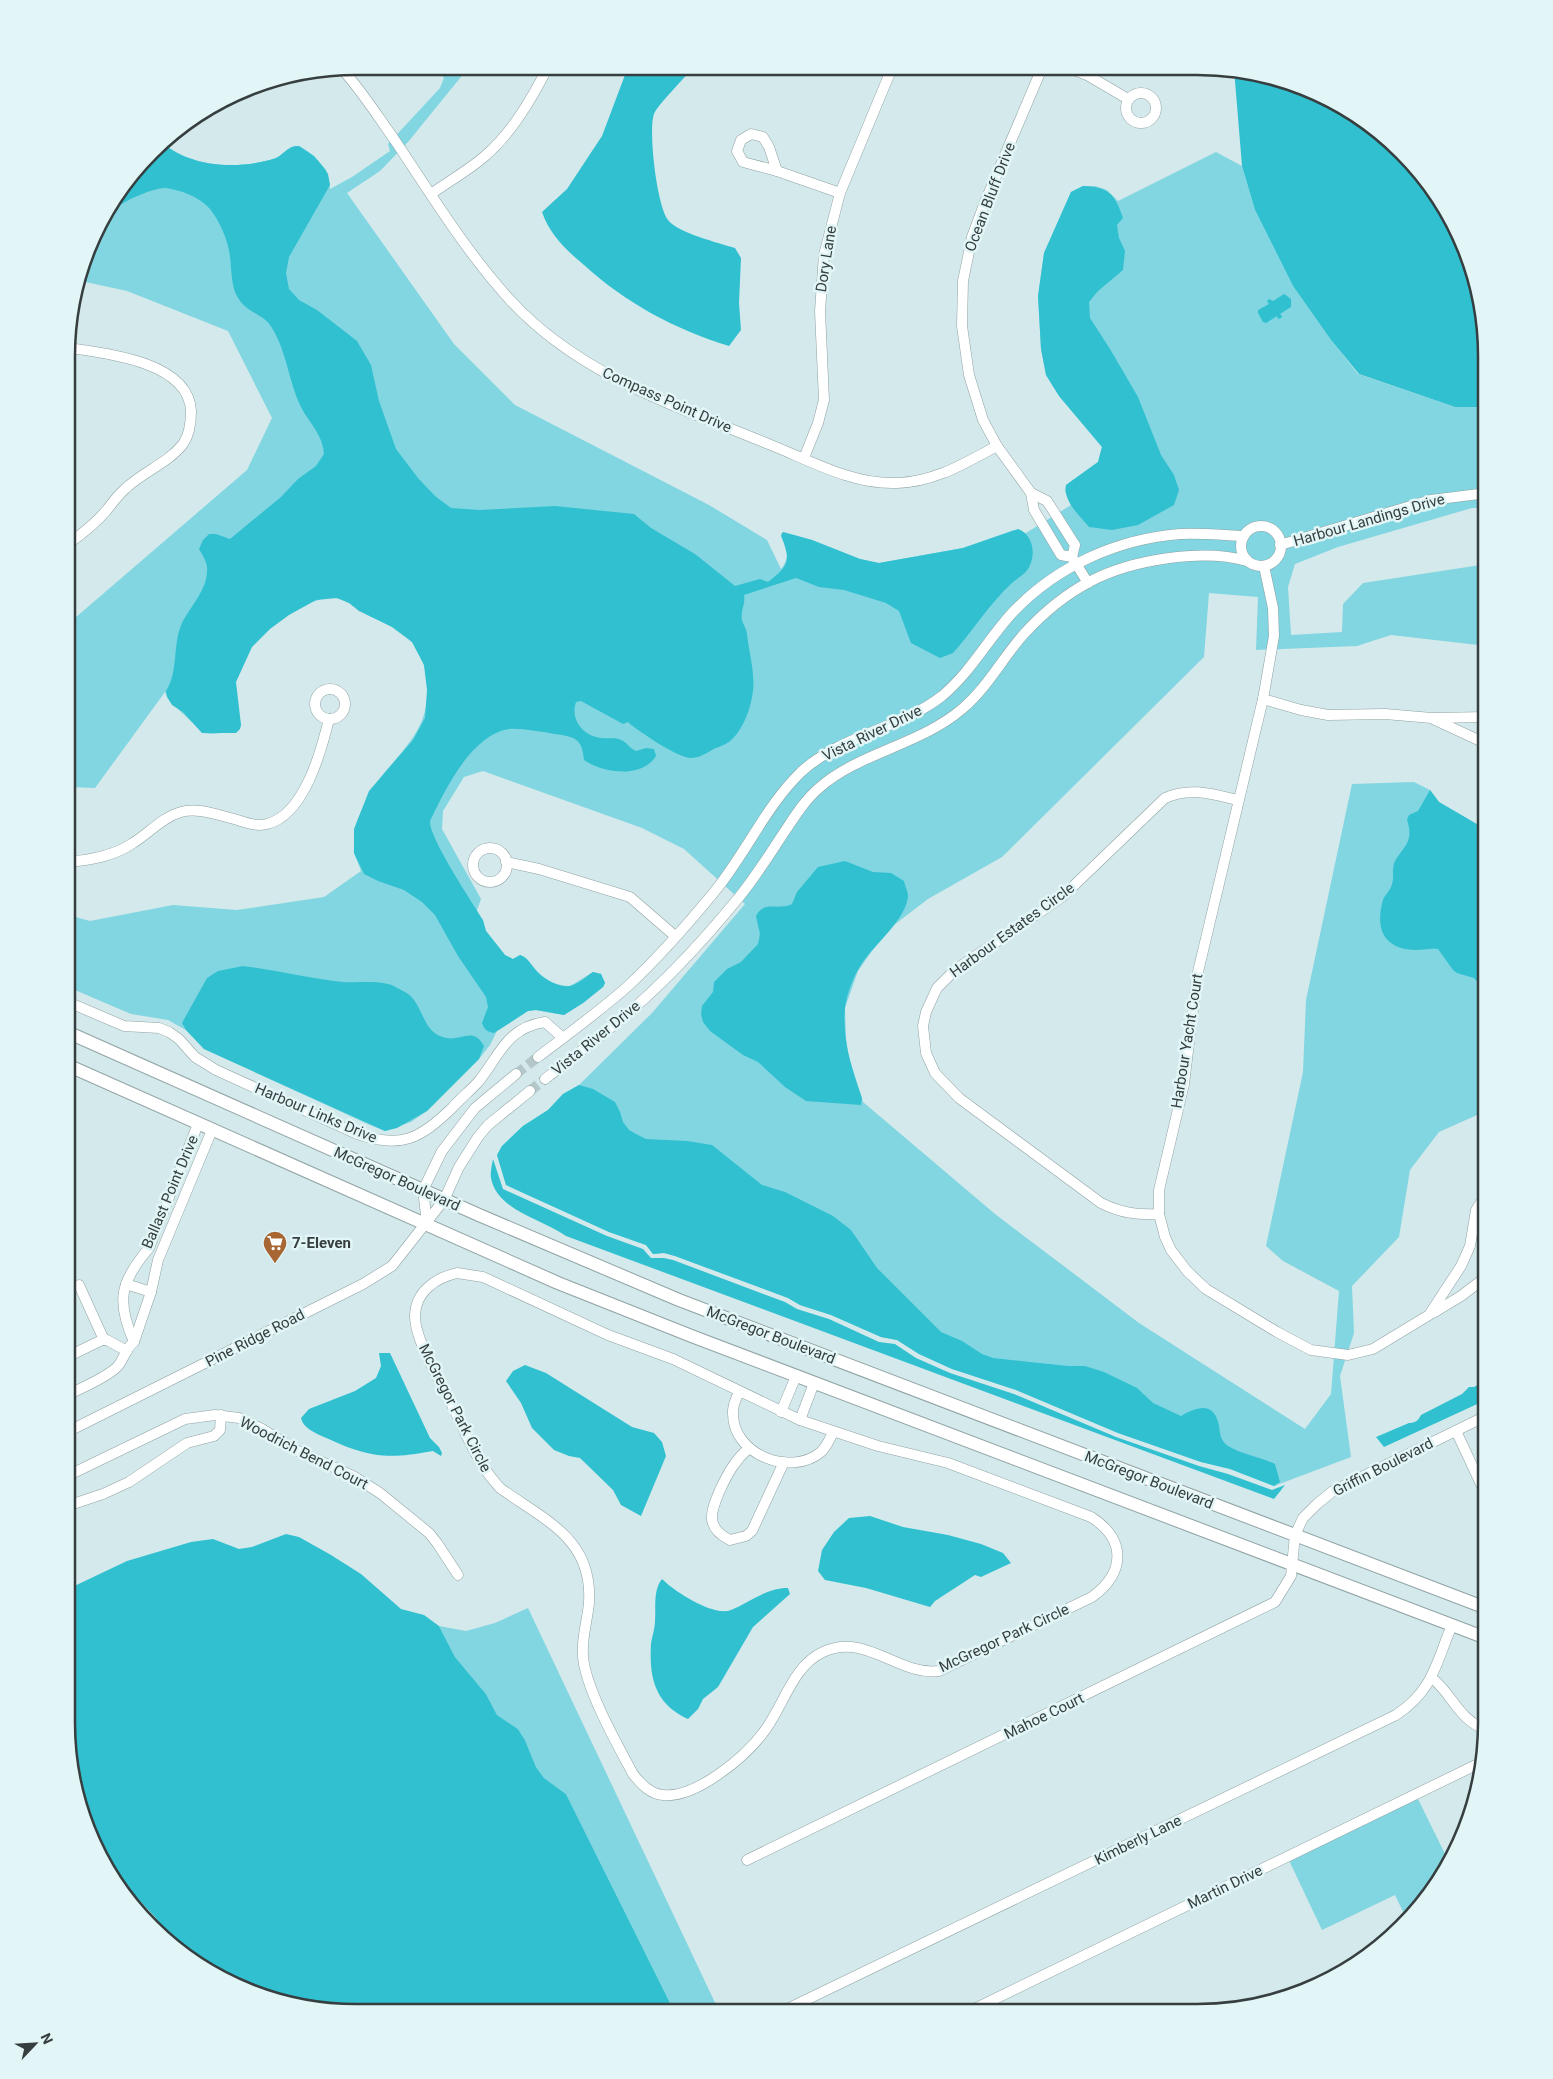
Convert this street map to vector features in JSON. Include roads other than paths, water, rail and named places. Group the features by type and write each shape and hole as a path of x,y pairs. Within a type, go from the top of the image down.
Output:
{"main road":[{"name":"McGregor Boulevard","path":"75,1035 444,1200 679,1300 1478,1605"},
{"name":"McGregor Boulevard","path":"75,1069 427,1223 558,1283 814,1383 1478,1635"}],"street":[{"name":"Compass Point Drive","path":"347,75 365,98 473,254 512,302 548,335 583,360 623,383 857,479 886,483 909,483 944,474 998,446"},
{"path":"431,194 474,164 493,148 516,120 543,75"},
{"name":"Dory Lane","path":"804,458 824,400 820,338 821,283 824,255 840,194 889,75"},
{"name":"Ocean Bluff Drive","path":"1031,493 1047,501 1074,545 1074,560 1061,555 1034,510 1031,493 998,446 983,420 969,376 962,326 963,281 972,237 1039,75"},
{"path":"1087,75 1128,100"},
{"path":"777,171 840,194"},
{"path":"75,349 121,358 160,369 171,375 187,394 191,406 191,419 188,433 183,443 173,454 126,488 90,527 75,539"},
{"name":"Harbour Landings Drive","path":"1280,545 1424,502 1458,495 1478,494"},
{"path":"1047,532 1061,523"},
{"path":"1254,528 1268,528 1277,535 1280,545 1278,556 1264,566 1258,566 1247,561 1241,549 1244,536 1254,528"},
{"name":"Vista River Drive","path":"538,1057 626,987 676,936 716,889 779,796 803,770 828,753 903,718 942,696 967,671 1014,611 1074,560 1155,537 1208,534 1244,536"},
{"name":"Vista River Drive","path":"544,1079 621,1020 698,946 736,901 800,808 818,789 857,764 925,734 954,716 980,692 1017,642 1041,617 1061,600 1088,583 1121,570 1164,559 1214,556 1247,561"},
{"path":"1074,560 1088,583"},
{"name":"Harbour Yacht Court","path":"1264,566 1273,608 1274,636 1263,699 1198,968 1184,1084 1159,1190 1160,1214 1165,1237 1171,1250 1187,1271 1206,1289 1277,1332 1311,1350 1348,1355 1373,1349 1462,1296 1478,1283"},
{"path":"1263,699 1301,710 1328,715 1385,714 1432,718 1478,717"},
{"path":"1432,718 1478,740"},
{"path":"75,861 119,851 157,825 181,812 192,810 255,825 278,820 291,810 300,796 321,748 329,720"},
{"name":"Harbour Estates Circle","path":"1160,1214 1136,1215 1101,1203 959,1098 941,1082 929,1063 923,1039 923,1026 931,999 945,979 1062,897 1165,798 1176,793 1189,791 1238,800"},
{"path":"506,862 539,869 630,897 676,936"},
{"name":"Harbour Links Drive","path":"75,1005 124,1026 159,1028 169,1032 195,1057 216,1070 357,1134 381,1141 403,1141 426,1132 479,1080 501,1048 520,1031 532,1024 545,1022 562,1038"},
{"path":"427,1223 423,1190 442,1151 465,1118 485,1098 516,1074"},
{"path":"444,1200 459,1167 478,1137 488,1125 530,1091"},
{"name":"Ballast Point Drive","path":"134,1342 122,1305 126,1284 154,1237 198,1124"},
{"name":"Ballast Point Drive","path":"75,1391 117,1368 130,1345 134,1342 158,1260 212,1130"},
{"name":"Pine Ridge Road","path":"75,1428 366,1282 392,1266 444,1200"},
{"name":"Harbour Yacht Court","path":"1429,1315 1462,1266 1470,1246 1478,1207"},
{"path":"154,1237 166,1243"},
{"name":"McGregor Park Circle","path":"458,1273 477,1276 608,1335 672,1359 738,1392 781,1412 833,1432 948,1463 1091,1518 1101,1524 1110,1534 1116,1545 1117,1568 1112,1579 1092,1597 939,1670 928,1672 917,1669 857,1647 845,1646 823,1652 804,1667 770,1724 754,1745 733,1764 688,1791 675,1795 663,1795 651,1791 641,1784 633,1774 594,1696 586,1673 583,1648 589,1580 582,1556 566,1535 500,1488 485,1470 420,1339 415,1314 418,1301 434,1281 444,1276 458,1273"},
{"path":"126,1284 150,1292"},
{"path":"79,1285 104,1340 127,1352"},
{"path":"75,1353 104,1340"},
{"path":"781,1412 796,1376"},
{"path":"800,1420 814,1383"},
{"path":"738,1392 733,1405 732,1416 739,1435 749,1448 766,1458 784,1462 800,1462 811,1458 826,1447 833,1432"},
{"path":"75,1503 130,1482 188,1443 214,1436 220,1430 221,1415"},
{"name":"Woodrich Bend Court","path":"75,1472 185,1419 221,1415 239,1418 253,1424 292,1448 353,1476 373,1488 411,1517 429,1534 458,1575"},
{"name":"Griffin Boulevard","path":"1294,1535 1303,1518 1333,1492 1478,1420"},
{"path":"1456,1431 1478,1477"},
{"path":"749,1448 739,1457 728,1472 711,1514 716,1530 730,1540 746,1536 752,1531 784,1462"},
{"name":"Mahoe Court","path":"747,1860 1276,1602 1291,1576 1294,1535"},
{"name":"Kimberly Lane","path":"798,2004 1386,1720 1407,1708 1417,1700 1432,1678 1452,1626"},
{"path":"1432,1678 1448,1694 1462,1715 1478,1725"},
{"name":"Martin Drive","path":"984,2004 1475,1765"}],"tunnel":[{"path":"516,1074 538,1057"},
{"path":"530,1091 545,1079"}],"place":[{"name":"7-Eleven","path":"275,1264"}]}
